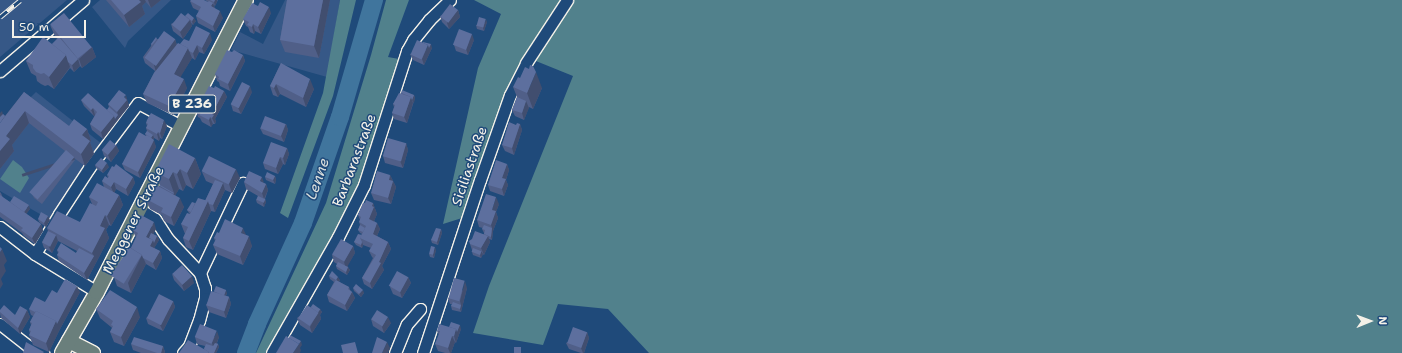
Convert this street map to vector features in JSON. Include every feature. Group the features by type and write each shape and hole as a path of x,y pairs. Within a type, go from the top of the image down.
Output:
{"main road":[{"name":"Meggener Straße","path":"66,347 97,292 138,208 246,0"},
{"path":"66,347 93,353"}],"street":[{"path":"0,71 83,0"},
{"name":"Barbarastraße","path":"272,353 338,237 364,185 407,51 413,40 450,0"},
{"name":"Siciliastraße","path":"423,353 480,180 510,95 526,63 567,0"},
{"path":"36,254 88,168 138,103 181,126"},
{"path":"200,273 243,183"},
{"path":"138,208 155,219 168,239 200,273 205,288 205,298 189,346 183,353"},
{"path":"0,227 36,254 97,292"},
{"path":"395,353 407,324 420,309"},
{"path":"0,324 28,346 43,353"}],"shaded area":[{"path":"0,0 67,0 0,57"},
{"path":"100,0 171,0 128,41 125,48 92,7"},
{"path":"285,0 340,0 327,77 231,50 240,32 263,44"},
{"path":"36,92 102,144 52,221 0,191 0,128"}],"green space":[{"path":"340,0 356,0 333,96 288,218 280,213 323,93"},
{"path":"386,0 409,0 388,57 399,59 361,180 336,231 285,318 267,353 256,353 326,203 371,55"},
{"path":"474,0 1402,0 1402,353 649,353 608,309 558,304 543,345 473,333 489,286 573,76 526,57 462,218 443,224 478,68 501,14"},
{"path":"13,160 22,167 29,178 20,193 0,179"}],"building":[{"path":"111,0 139,0 141,2 124,15"},
{"path":"287,0 323,0 314,46 280,40"},
{"path":"190,1 209,1 213,3 211,6 220,11 213,26 196,16 201,7"},
{"path":"260,2 269,7 258,27 253,24 252,27 247,25 249,22 243,19 252,3 258,6"},
{"path":"450,4 458,10 448,23 440,17"},
{"path":"64,13 92,47 78,59 50,24"},
{"path":"181,13 190,20 180,32 172,25"},
{"path":"188,13 194,18 192,21 185,16"},
{"path":"479,17 486,19 483,28 477,26"},
{"path":"196,26 210,33 202,48 197,45 193,53 189,51 188,48 180,44 184,39 189,41"},
{"path":"459,29 472,34 466,50 453,45"},
{"path":"164,31 175,39 156,66 145,58"},
{"path":"43,37 66,55 49,77 44,73 41,74 36,72 33,65 26,61"},
{"path":"59,37 78,59 72,65 68,62 66,55 52,44"},
{"path":"156,37 157,39 152,45 151,44"},
{"path":"417,40 428,45 421,59 410,55"},
{"path":"423,42 431,44 429,48 428,45"},
{"path":"178,43 188,48 174,74 184,79 169,106 143,94 154,73"},
{"path":"227,50 232,52 234,50 243,55 228,84 218,79 219,77 215,74"},
{"path":"281,63 310,79 303,98 276,84 274,88 270,86"},
{"path":"530,65 533,66 536,72 527,93 513,87 518,77 520,78 525,67 529,69"},
{"path":"242,82 250,86 239,108 231,104"},
{"path":"209,86 214,88 215,86 224,91 212,114 214,115 212,118 210,117 209,120 199,115 201,113 196,110"},
{"path":"119,90 126,95 124,97 127,100 117,112 108,104"},
{"path":"402,90 414,95 412,100 411,97 401,93"},
{"path":"24,92 69,126 74,119 87,129 82,135 90,141 81,154 25,111 6,136 10,139 0,151 0,123"},
{"path":"88,93 114,116 101,132 90,124 97,112 93,108 91,110 81,100"},
{"path":"399,93 411,97 404,117 392,113 395,105 393,104"},
{"path":"517,97 526,101 522,113 512,110"},
{"path":"109,107 118,115 115,119 114,116 107,110"},
{"path":"151,113 164,120 160,133 158,132 157,134 146,128 148,124 146,123 147,120"},
{"path":"3,114 5,116 0,123 0,117"},
{"path":"265,116 286,124 281,136 260,128"},
{"path":"509,122 516,125 517,123 520,124 512,148 502,145"},
{"path":"147,131 153,135 151,138 145,134"},
{"path":"139,132 154,140 138,172 122,164"},
{"path":"388,138 406,143 401,162 383,156"},
{"path":"110,140 116,145 108,155 102,150"},
{"path":"271,142 287,148 283,158 280,157 276,168 263,163"},
{"path":"169,144 195,158 187,173 180,169 177,174 173,172 169,179 155,172"},
{"path":"66,150 74,157 38,199 29,192"},
{"path":"209,156 236,169 229,184 202,171"},
{"path":"101,158 107,163 102,170 95,165"},
{"path":"496,160 507,164 502,178 506,179 502,189 488,185"},
{"path":"116,164 133,177 126,189 114,182 111,187 102,181 105,176 108,178 109,176 107,175 112,166 114,167"},
{"path":"249,171 262,177 260,181 266,184 262,193 244,182"},
{"path":"377,171 390,175 389,180 393,181 388,198 371,193"},
{"path":"267,172 275,176 273,180 265,177"},
{"path":"215,180 223,183 213,205 209,204 208,201 205,201"},
{"path":"97,183 119,195 107,216 105,215 100,226 105,228 92,253 47,228 57,211 80,222 90,203 96,206 98,202 89,197"},
{"path":"154,184 180,198 171,217 161,212 163,208 146,199"},
{"path":"160,185 174,193 173,194"},
{"path":"486,194 496,197 492,210 496,211 491,225 477,220"},
{"path":"0,195 41,224 32,238 21,230 23,228 0,212"},
{"path":"14,196 29,205 24,212 10,202"},
{"path":"258,196 265,199 264,203 256,200"},
{"path":"198,198 208,201 189,241 183,238 188,227 181,224 187,213 190,214"},
{"path":"366,200 373,203 372,206 374,207 369,219 377,223 373,234 388,242 379,262 381,263 370,283 362,278 376,255 369,251 373,244 360,238 366,226 359,222 361,217 358,215 363,203 365,203"},
{"path":"192,202 195,203 191,212 187,210"},
{"path":"41,212 48,216 44,223 38,219"},
{"path":"141,215 154,222 146,237 153,240 150,246 160,251 153,263 143,258 142,255 131,248 138,233 133,230"},
{"path":"225,219 243,228 241,233 249,236 240,256 213,245 216,239 214,238 217,232 219,233"},
{"path":"360,225 365,228 363,232 358,230"},
{"path":"484,225 492,228 491,237 484,234 485,230 482,229"},
{"path":"436,228 441,229 437,242 431,240"},
{"path":"48,231 56,235 50,247 42,243"},
{"path":"475,231 488,236 481,248 470,244 469,241 472,239"},
{"path":"151,233 157,236 154,243 153,240 149,238"},
{"path":"358,234 362,235 360,238 362,242 361,245 354,242"},
{"path":"341,239 353,246 344,262 332,255"},
{"path":"61,243 76,253 79,248 94,256 84,273 57,255 59,252 57,250"},
{"path":"431,246 435,247 433,255 429,254"},
{"path":"129,247 142,255 124,284 111,276"},
{"path":"473,248 481,251 480,255 472,252"},
{"path":"338,262 348,267 346,272 336,266"},
{"path":"182,265 192,276 182,285 172,274"},
{"path":"332,271 338,277 336,280 329,276"},
{"path":"397,271 408,277 400,292 389,286"},
{"path":"454,278 465,281 459,301 449,298"},
{"path":"65,279 77,286 57,324 56,321 29,309 35,297 45,302 52,290 57,293"},
{"path":"336,280 349,287 348,289 352,292 345,305 327,295"},
{"path":"356,284 363,290 359,294 353,288"},
{"path":"216,286 226,290 224,296 214,292"},
{"path":"110,290 137,307 121,337 110,332 113,326 111,325 113,321 96,309"},
{"path":"211,291 229,297 224,311 206,305"},
{"path":"159,294 173,301 161,325 147,318"},
{"path":"453,302 461,305 460,309 451,306"},
{"path":"313,304 320,309 318,313 311,307"},
{"path":"4,305 15,315 20,306 27,310 18,328 0,312"},
{"path":"307,305 319,313 310,326 298,318"},
{"path":"377,310 388,317 382,326 371,319"},
{"path":"36,311 56,321 46,343 29,335 31,331 29,330 32,323 30,322"},
{"path":"451,322 460,325 457,332 456,329 449,327"},
{"path":"200,324 217,331 211,344 195,337"},
{"path":"439,324 456,329 448,348 435,344 440,331 437,331"},
{"path":"573,327 587,332 581,348 567,343"},
{"path":"290,335 301,341 299,344 289,338"},
{"path":"286,336 299,344 293,353 276,353"},
{"path":"134,337 163,346 161,353 131,344"},
{"path":"377,337 387,342 382,353 372,353"},
{"path":"188,340 209,352 179,353"},
{"path":"26,342 44,352 23,353"},
{"path":"355,342 358,353 343,353 341,345"},
{"path":"215,343 218,344 214,353 209,353 204,349 206,344 213,346"},
{"path":"514,347 521,347 521,353 514,353"}],"waterway":[{"name":"Lenne","path":"246,353 257,324 303,223 340,117 374,0"}],"railway":[{"path":"0,17 20,0"}]}
